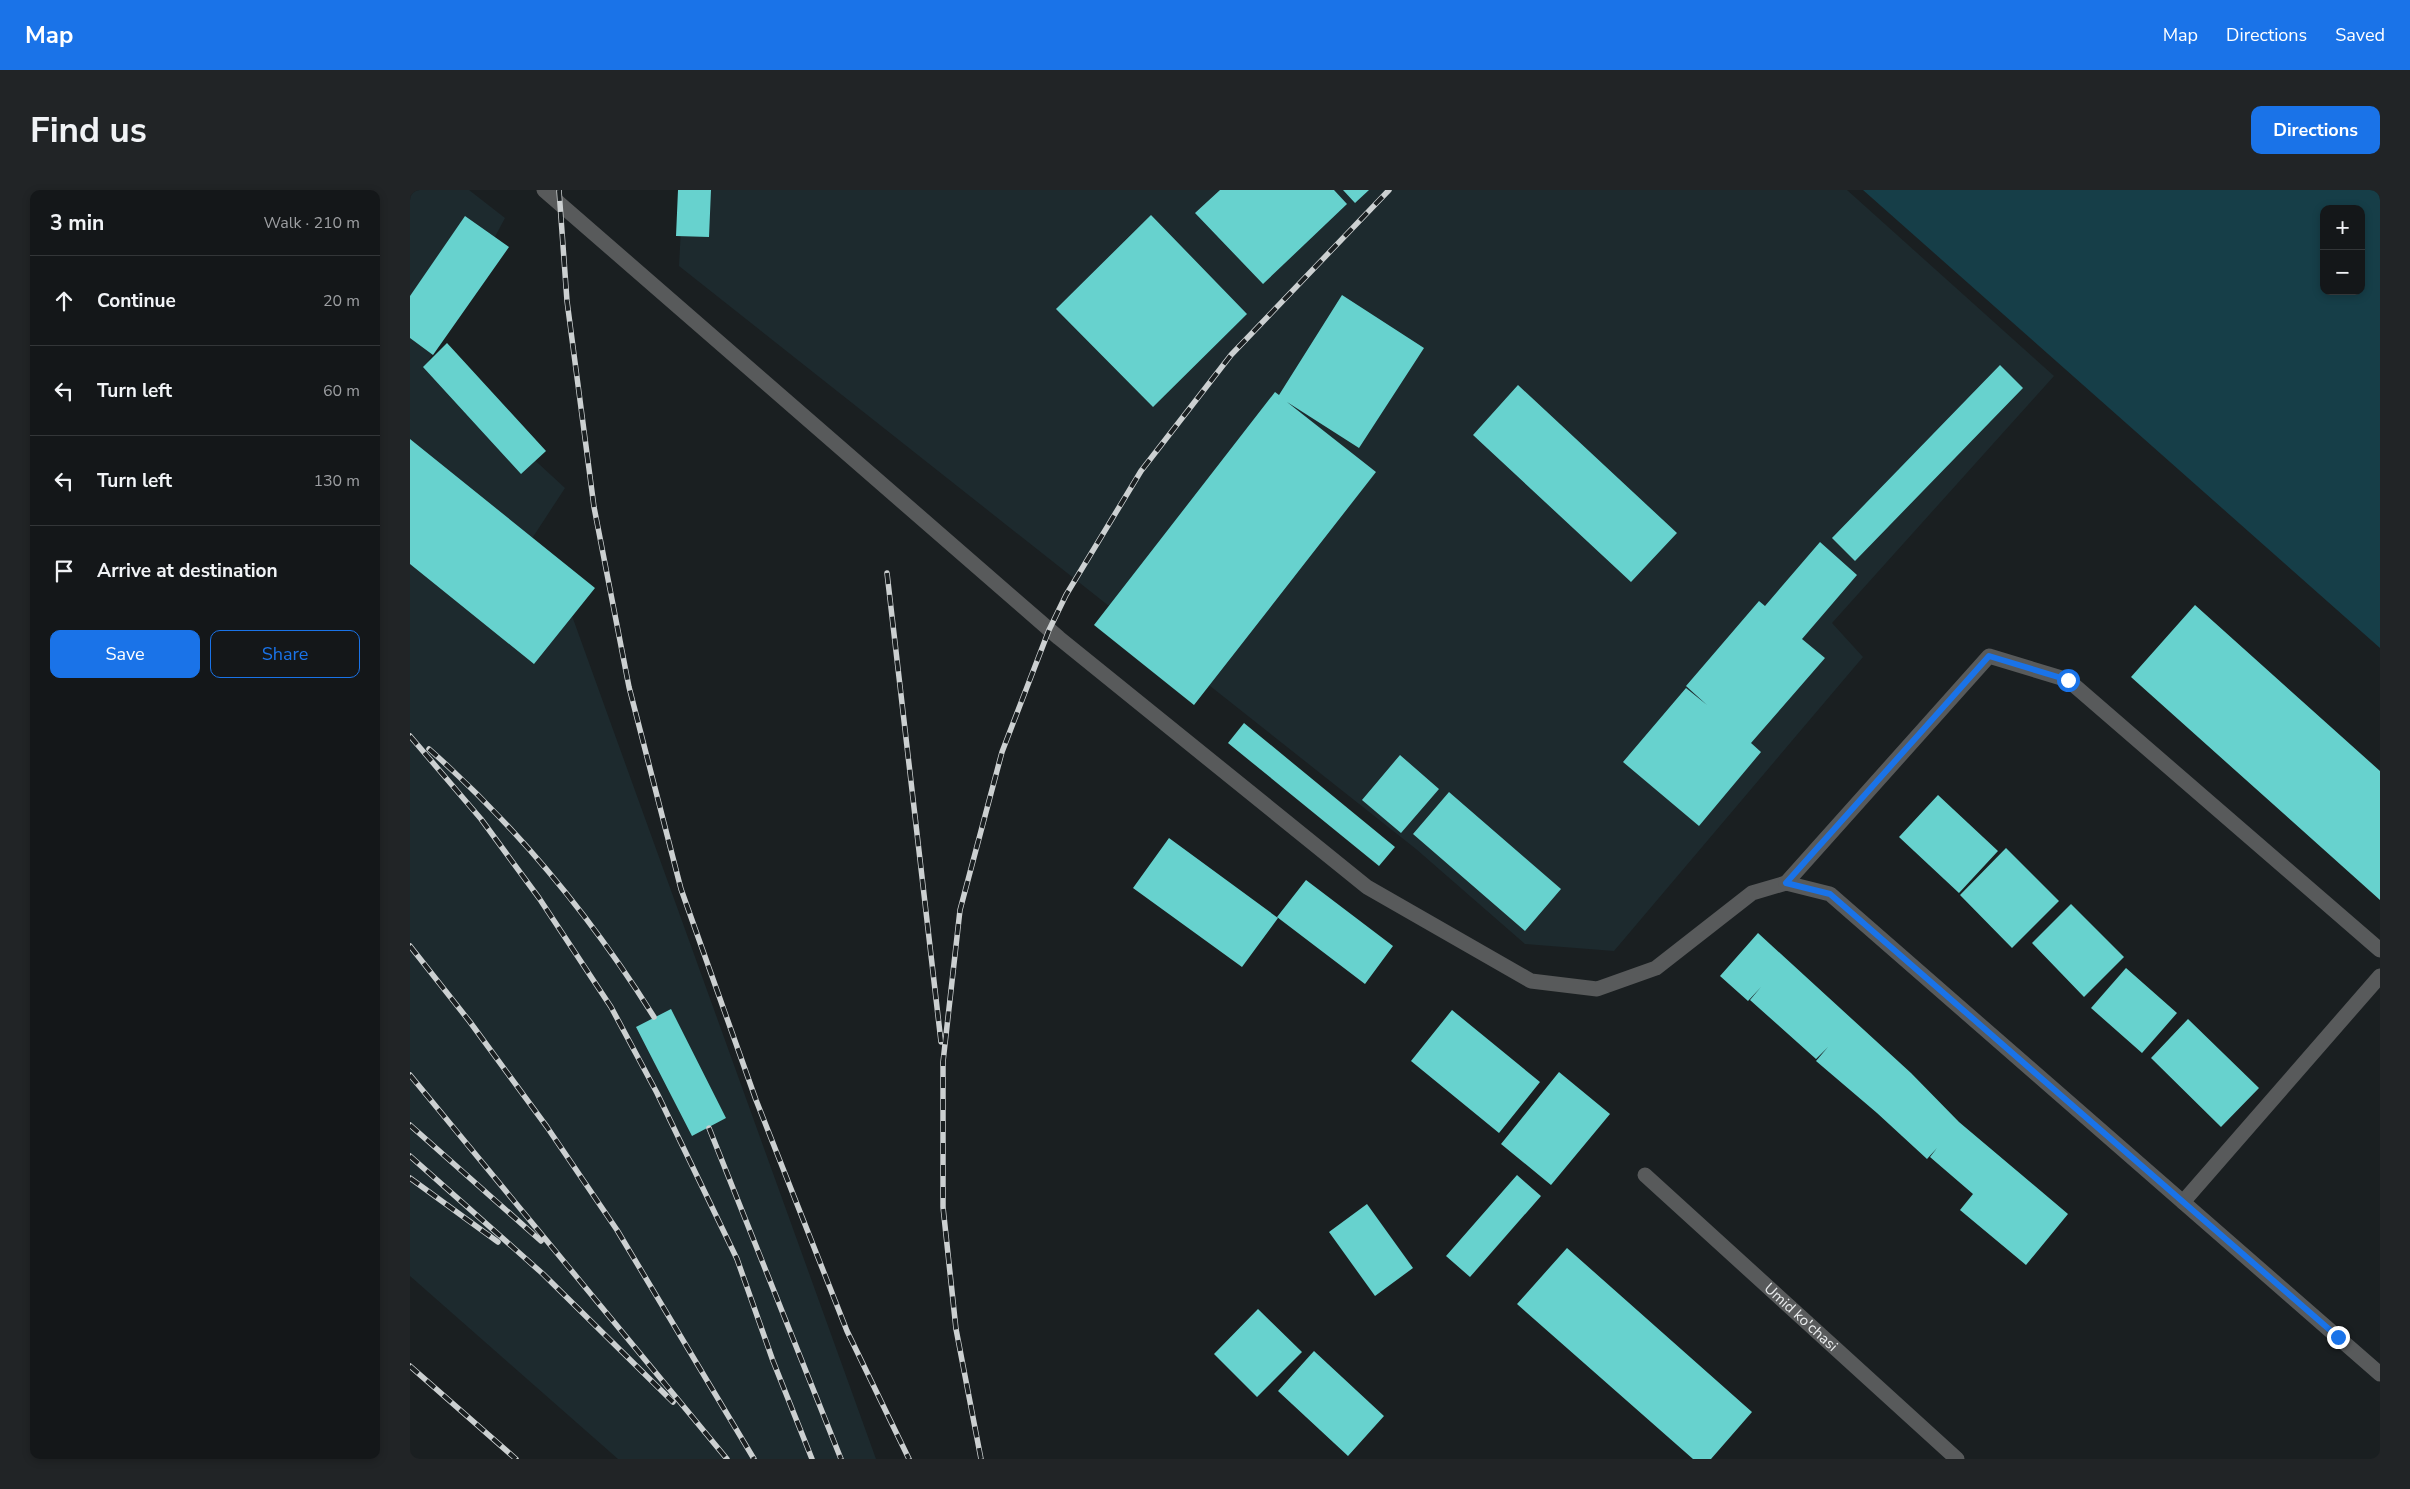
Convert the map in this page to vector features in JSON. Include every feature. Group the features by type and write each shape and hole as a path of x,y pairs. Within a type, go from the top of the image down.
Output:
{"street":[{"path":"544,190 1058,638 1367,887 1531,981 1596,990 1656,968 1752,893 1786,883 1830,894 2380,1374"},
{"path":"1786,883 1989,656 2068,680 2380,950"},
{"path":"2183,1202 2380,976"},
{"name":"Umid ko'chasi","path":"1645,1175 1958,1459"}],"shaded area":[{"path":"410,190 469,190 505,218 428,362 565,488 516,563 571,613 876,1459 618,1459 410,1276"},
{"path":"683,190 1847,190 2054,376 1832,623 1863,657 1614,951 1525,944 1416,849 679,266"},
{"path":"1863,190 2380,190 2380,648"}],"building":[{"path":"678,190 711,190 709,237 676,236"},
{"path":"1220,190 1334,190 1347,204 1263,284 1195,213"},
{"path":"1343,190 1369,190 1355,203"},
{"path":"1151,215 1247,314 1153,407 1056,309"},
{"path":"465,216 509,247 433,355 410,338 410,296"},
{"path":"1342,295 1424,348 1359,448 1287,402 1376,472 1194,705 1094,625 1275,392 1279,395"},
{"path":"447,343 546,451 521,474 423,367"},
{"path":"2000,365 2023,388 1855,561 1832,538"},
{"path":"1518,385 1677,533 1631,582 1473,435"},
{"path":"410,439 595,588 534,664 410,564"},
{"path":"1820,542 1857,575 1802,639 1825,658 1751,743 1761,752 1699,826 1623,762 1686,688 1707,705 1686,686 1759,601 1765,606"},
{"path":"2195,605 2380,771 2380,900 2131,677"},
{"path":"1244,723 1395,847 1379,866 1228,743"},
{"path":"1400,755 1439,789 1401,833 1362,800"},
{"path":"1449,792 1561,889 1525,931 1413,834"},
{"path":"1938,795 1998,851 1959,893 1899,837"},
{"path":"1169,838 1278,918 1242,967 1133,888"},
{"path":"2006,848 2059,901 2012,948 1960,895"},
{"path":"1306,880 1393,946 1365,984 1277,917"},
{"path":"2071,904 2124,957 2084,997 2032,943"},
{"path":"1758,933 1911,1073 1959,1122 2068,1214 2026,1265 1960,1210 1973,1194 1930,1157 1937,1148 1927,1159 1816,1061 1828,1047 1816,1059 1750,1000 1761,987 1748,1001 1720,976"},
{"path":"2126,968 2177,1013 2142,1053 2091,1008"},
{"path":"671,1009 726,1118 692,1136 636,1027"},
{"path":"1452,1010 1540,1082 1499,1133 1411,1061"},
{"path":"2188,1019 2259,1088 2221,1127 2151,1058"},
{"path":"1559,1072 1610,1114 1551,1185 1501,1144"},
{"path":"1517,1175 1541,1196 1470,1277 1446,1256"},
{"path":"1367,1204 1413,1268 1375,1296 1329,1232"},
{"path":"1567,1248 1752,1412 1711,1459 1693,1459 1517,1304"},
{"path":"1258,1309 1302,1352 1257,1397 1214,1354"},
{"path":"1314,1351 1384,1416 1348,1456 1278,1391"}],"railway":[{"path":"559,190 567,301 594,507 629,687 681,889 756,1100 847,1331 909,1459"},
{"path":"981,1459 956,1329 943,1207 943,1062 960,910 1002,752 1049,630 1066,595 1141,471 1231,355 1389,190"},
{"path":"887,573 941,1042"},
{"path":"410,736 481,819 539,898 611,1007 657,1093 737,1259 773,1361 812,1459"},
{"path":"429,749 493,810 551,875 605,944 654,1017"},
{"path":"410,946 470,1022 547,1127 617,1230 754,1459"},
{"path":"410,1075 727,1459"},
{"path":"410,1125 541,1241"},
{"path":"709,1128 841,1459"},
{"path":"410,1156 543,1274 673,1402"},
{"path":"410,1178 498,1242"},
{"path":"410,1366 516,1459"}],"route":[{"path":"2068,680 1989,656 1786,883 1830,894 2338,1337"}]}
